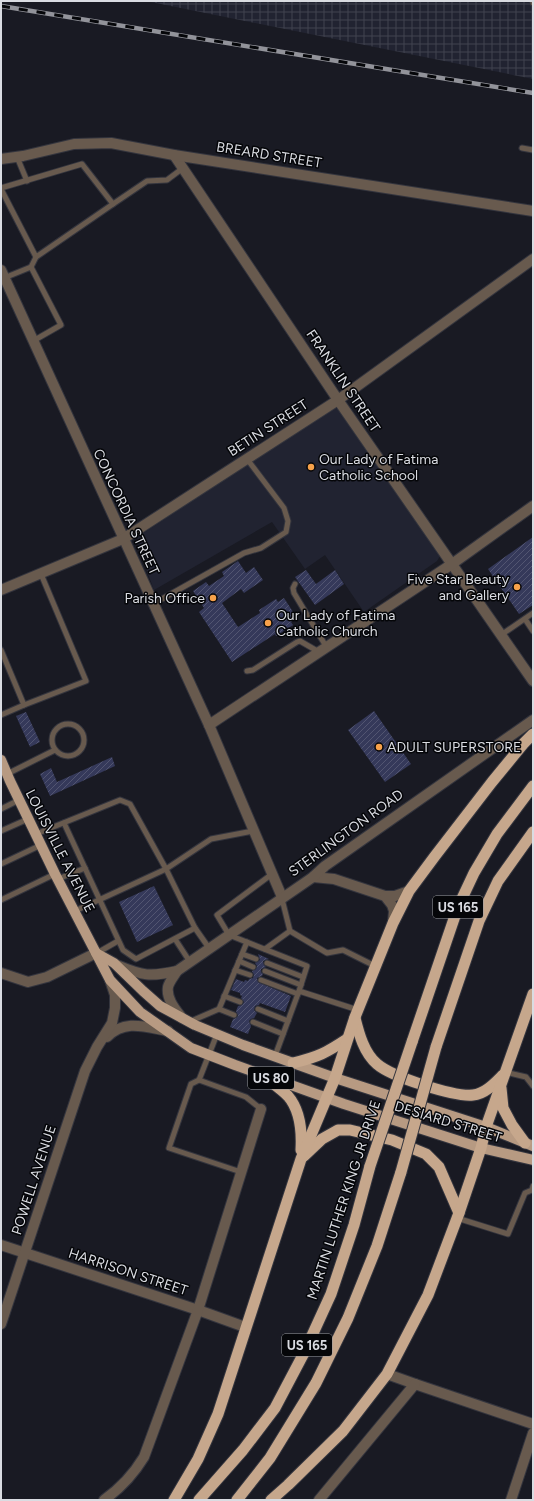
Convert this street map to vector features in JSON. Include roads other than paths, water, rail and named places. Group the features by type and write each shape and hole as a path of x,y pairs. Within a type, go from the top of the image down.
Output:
{"highway":[{"path":"174,1500 198,1459 218,1414 300,1159 334,1078 356,1014 393,923 410,891 434,856 492,782 533,734"},
{"name":"MARTIN LUTHER KING JR DRIVE","path":"199,1500 243,1450 275,1408 304,1353 331,1294 354,1225 370,1166 458,907 474,873 497,834 533,786"},
{"name":"US 165","path":"237,1500 270,1458 316,1383 348,1318 376,1246 401,1172 436,1047 479,921 498,881 533,832"},
{"path":"271,1500 343,1431 387,1374 428,1295 458,1215 481,1148 486,1127 533,994"},
{"path":"356,1014 360,1038 369,1054 377,1064 386,1070 411,1080 455,1094 474,1095 490,1088 505,1072"},
{"path":"293,1063 325,1054 347,1039"},
{"path":"260,1074 288,1096 296,1111 302,1132 300,1159"},
{"path":"500,1086 504,1108 512,1125 529,1145"},
{"path":"300,1159 322,1139 338,1130 350,1130 392,1140 426,1154 439,1167 458,1215"}],"main road":[{"name":"LOUISVILLE AVENUE","path":"1,760 28,819 96,953"},
{"name":"DESIARD STREET","path":"96,953 114,964 160,1006 186,1021 334,1078 486,1127 529,1145"},
{"name":"DESIARD STREET","path":"96,953 110,980 140,1012 191,1048 326,1098 481,1148 533,1160"}],"street":[{"name":"BREARD STREET","path":"1,159 17,157 74,144 111,144 533,211"},
{"name":"FRANKLIN STREET","path":"174,155 338,400 533,681"},
{"name":"BETIN STREET","path":"1,590 123,539 338,400 533,259"},
{"name":"CONCORDIA STREET","path":"2,276 209,725 282,897"},
{"path":"209,725 452,564 533,506"},
{"name":"STERLINGTON ROAD","path":"114,964 146,976 177,971 533,720"},
{"path":"313,876 334,879 385,896 395,896 410,891"},
{"path":"385,896 392,905 394,911 393,923"},
{"path":"1,973 28,982 47,977 96,953"},
{"name":"STERLINGTON ROAD","path":"177,971 170,983 168,993 173,1006 186,1021"},
{"name":"POWELL AVENUE","path":"1,1324 85,1071 97,1047 112,1023 115,1008 115,995 110,980"},
{"name":"POWELL AVENUE","path":"97,1047 114,1030 132,1025 168,1032"},
{"path":"104,1500 118,1490 134,1473 144,1457 198,1310 261,1109"},
{"name":"HARRISON STREET","path":"1,1245 198,1310 245,1328"},
{"path":"387,1374 533,1424"},
{"path":"319,1500 416,1384"},
{"path":"511,1500 533,1433"}],"lane":[{"path":"522,148 533,150"},
{"path":"17,157 27,181"},
{"path":"36,257 1,188 82,164 113,204"},
{"path":"2,276 31,267 36,257 147,181 167,180 183,168"},
{"path":"31,267 61,325 33,341"},
{"path":"153,604 244,553 262,548 286,532 288,521 284,508 247,458"},
{"path":"1,714 86,681 40,574"},
{"path":"295,584 293,588 294,593 323,650"},
{"path":"501,635 533,613"},
{"path":"525,619 533,630"},
{"path":"248,671 254,670 300,641 323,650"},
{"path":"1,650 24,705"},
{"path":"66,724 71,724 81,730 85,740 81,750 78,753 68,756 59,754 55,750 52,739 56,729 66,724"},
{"path":"7,774 55,750"},
{"path":"1,808 19,800"},
{"path":"36,834 120,800 130,804 166,870 195,928 209,948"},
{"path":"1,831 28,819"},
{"path":"64,823 123,950 136,959 195,928"},
{"path":"75,911 166,870 211,839 253,830"},
{"path":"1,864 41,845"},
{"path":"1,900 57,877 85,868"},
{"path":"272,874 217,915 229,935 307,966 275,1056"},
{"path":"282,897 290,931 327,953 343,950 375,966"},
{"path":"265,949 290,931"},
{"path":"175,939 190,962"},
{"path":"96,953 118,940"},
{"path":"219,1009 247,942"},
{"path":"242,954 256,959"},
{"path":"239,961 253,966"},
{"path":"268,964 303,977"},
{"path":"235,970 250,976"},
{"path":"265,971 301,985"},
{"path":"261,980 356,1014"},
{"path":"224,996 240,1002"},
{"path":"186,1021 219,1009 234,1015"},
{"path":"258,1009 288,1020"},
{"path":"253,1022 283,1034"},
{"path":"217,1034 199,1080 192,1084 169,1148 241,1172"},
{"path":"505,1072 526,1077 533,1086"},
{"path":"199,1080 246,1097 261,1109"},
{"path":"458,1215 508,1234 525,1193 532,1190 533,1186"}],"railway":[{"path":"1,6 533,93"}],"place":[{"name":"Our Lady of Fatima Catholic School","path":"311,467"},
{"name":"Five Star Beauty and Gallery","path":"517,587"},
{"name":"Parish Office","path":"213,598"},
{"name":"Our Lady of Fatima Catholic Church","path":"268,623"},
{"name":"ADULT SUPERSTORE","path":"379,747"}]}
